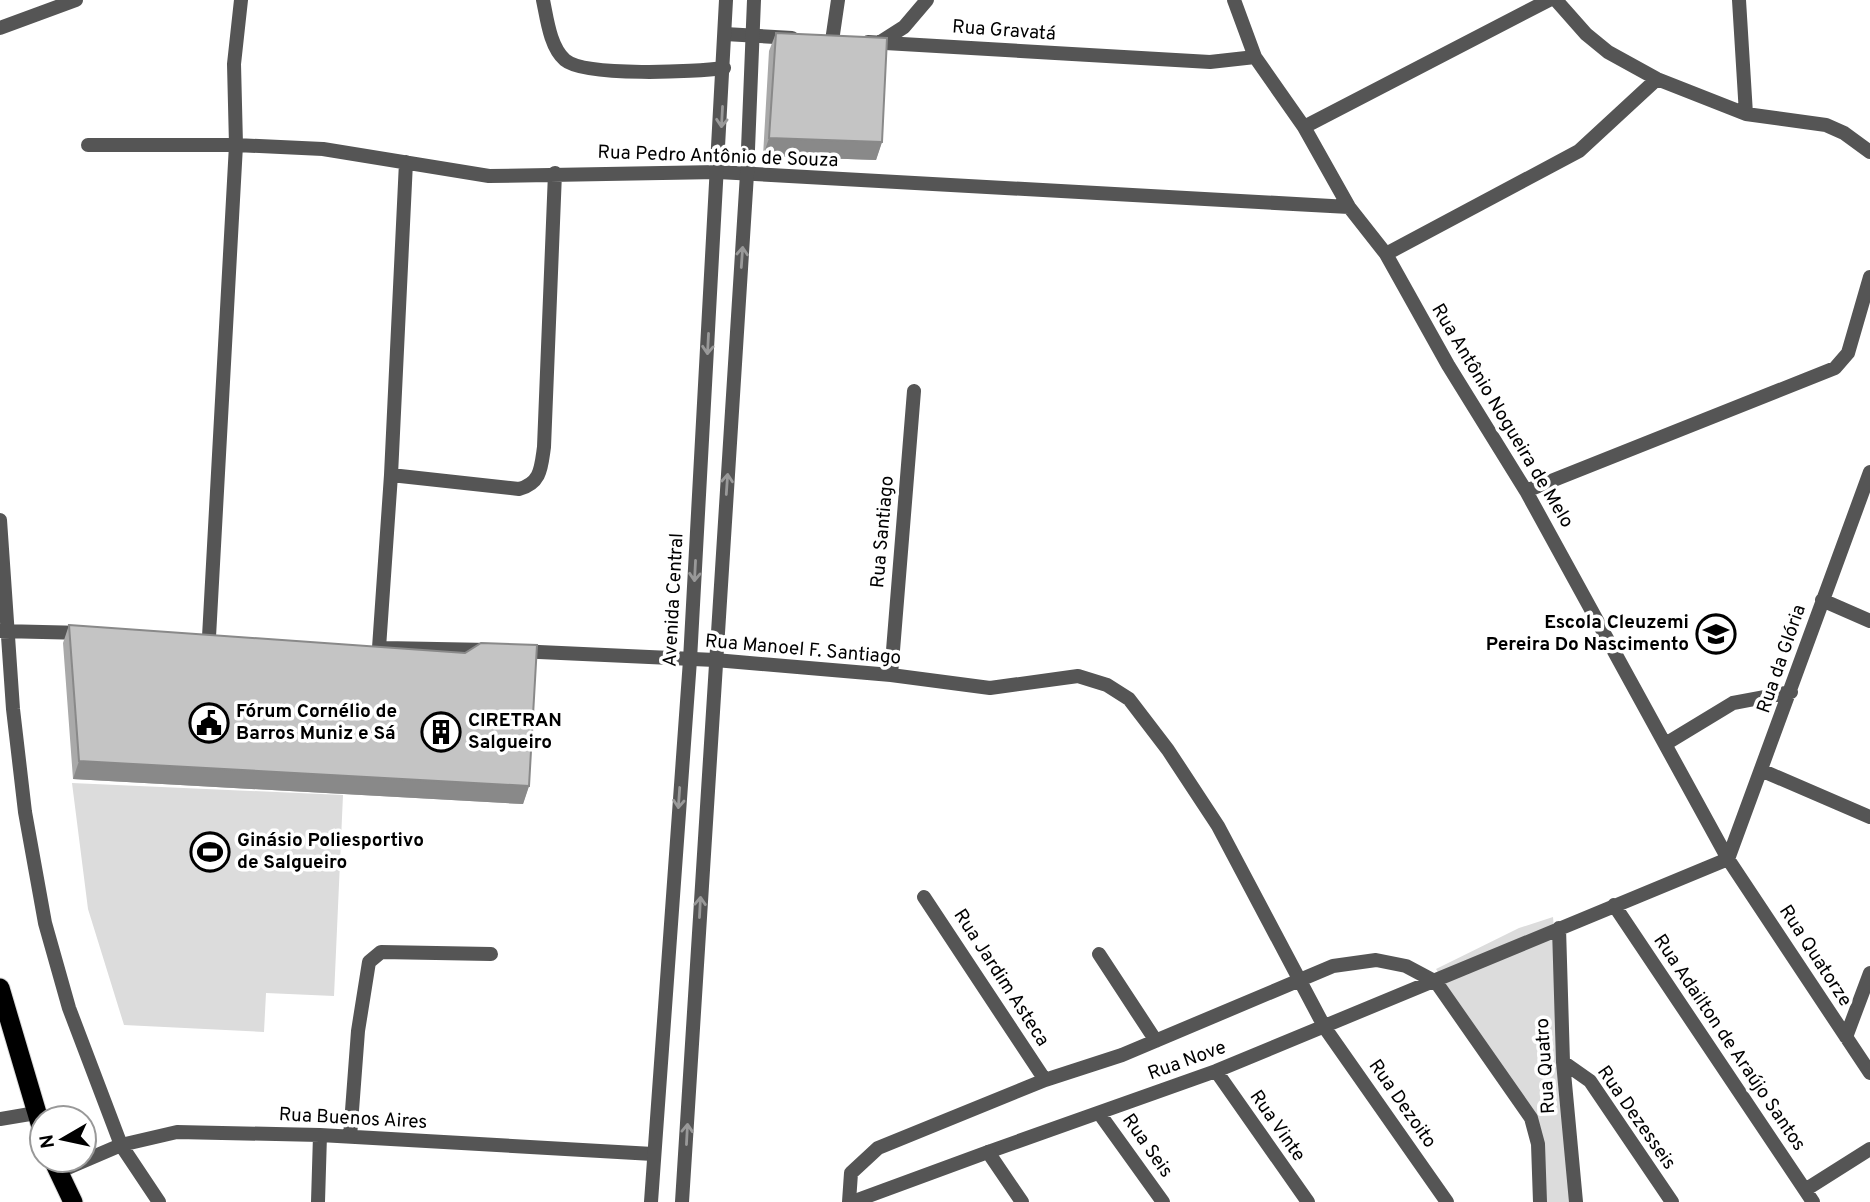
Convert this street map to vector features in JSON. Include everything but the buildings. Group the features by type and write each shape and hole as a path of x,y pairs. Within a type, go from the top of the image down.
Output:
{"highway":[{"path":"0,988 34,1104"},
{"path":"60,1174 73,1202"}],"street":[{"path":"0,28 64,7 76,0"},
{"path":"209,637 236,145 234,64 242,0"},
{"path":"543,0 556,49 575,66 660,73 724,68"},
{"name":"Avenida Central","path":"651,1202 690,660 719,172 726,0"},
{"path":"682,1202 747,174 754,0"},
{"path":"831,41 838,0"},
{"path":"879,43 904,27 928,0"},
{"path":"1304,127 1549,0"},
{"path":"1556,0 1586,34 1608,52 1657,79 1746,114 1816,122 1844,133 1870,152"},
{"path":"1740,0 1746,114"},
{"name":"Rua Antônio Nogueira de Melo","path":"1236,1 1255,57 1304,127 1349,207 1386,254 1448,365 1526,491 1667,743 1728,859"},
{"name":"Rua Gravatá","path":"725,34 1210,62 1255,57"},
{"path":"1386,254 1579,151 1657,79"},
{"name":"Rua Pedro Antônio de Souza","path":"88,145 236,145 323,149 489,176 719,172 1349,207"},
{"path":"406,162 391,475 519,489 531,486 540,476 544,447 555,173"},
{"path":"1526,491 1835,368 1848,353 1870,277"},
{"name":"Rua Santiago","path":"891,676 914,391"},
{"name":"Rua da Glória","path":"1728,859 1763,771 1870,472"},
{"name":"Rua Manoel F. Santiago","path":"391,475 372,647 715,660 990,688 1077,676 1107,685 1129,699 1168,750 1218,826 1325,1028"},
{"path":"0,520 5,631 13,709 25,812 45,923 69,1008 121,1145 159,1202"},
{"path":"1822,600 1870,621"},
{"path":"5,631 103,634"},
{"path":"1667,743 1732,703 1791,692"},
{"path":"1763,771 1870,817"},
{"name":"Rua Nove","path":"1436,982 1406,966 1377,960 1334,966 1122,1055 1045,1080 878,1148 851,1172 851,1202 1216,1071 1325,1028 1436,982 1529,940 1728,859"},
{"name":"Rua Quatorze","path":"1728,859 1870,1073"},
{"name":"Rua Jardim Asteca","path":"924,897 1045,1080"},
{"name":"Rua Adailton de Araújo Santos","path":"1614,905 1809,1196"},
{"name":"Rua Quatro","path":"1559,928 1563,1062 1576,1202"},
{"path":"350,1137 360,1018 369,962 381,952 491,954"},
{"path":"1099,954 1156,1041"},
{"path":"1846,1037 1870,973"},
{"path":"1436,982 1534,1125 1540,1202"},
{"name":"Rua Dezoito","path":"1325,1028 1447,1202"},
{"name":"Rua Dezesseis","path":"1563,1062 1590,1082 1672,1202"},
{"name":"Rua Vinte","path":"1216,1071 1308,1202"},
{"name":"Rua Seis","path":"1099,1113 1163,1202"},
{"path":"0,1119 28,1120"},
{"name":"Rua Buenos Aires","path":"98,1152 177,1132 320,1135 653,1154"},
{"path":"318,1202 320,1135"},
{"path":"1809,1196 1870,1149"},
{"path":"988,1152 1022,1202"}],"shaded area":[{"name":"Ginásio Poliesportivo de Salgueiro","path":"72,783 343,795 334,996 266,993 264,1032 124,1025 88,909"},
{"path":"1553,917 1578,1202 1544,1202 1540,1131 1436,969 1519,928"}],"place":[{"name":"Escola Cleuzemi Pereira Do Nascimento","path":"1716,634"},
{"name":"Fórum Cornélio de Barros Muniz e Sá","path":"209,723"},
{"name":"CIRETRAN Salgueiro","path":"441,732"},
{"name":"Ginásio Poliesportivo de Salgueiro","path":"210,852"}]}
